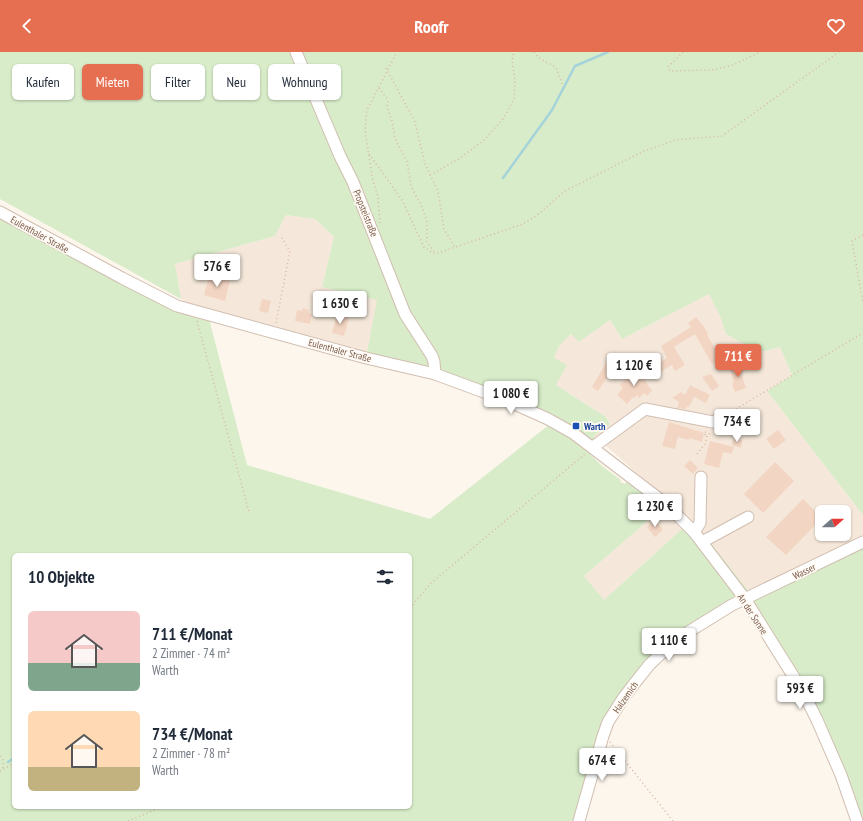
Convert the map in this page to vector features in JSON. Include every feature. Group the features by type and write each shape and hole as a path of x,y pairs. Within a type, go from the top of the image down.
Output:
{"street":[{"name":"Propsteistraße","path":"296,52 340,156 353,182 405,314 432,356 434,362 434,374"},
{"name":"Eulenthaler Straße","path":"0,212 177,306 366,358 434,374 508,401 548,419 573,433 593,447"},
{"path":"593,447 645,408 713,422 721,418"},
{"name":"An der Sonne","path":"593,447 666,504 694,532 745,599 805,696 841,775 857,821"},
{"path":"694,532 700,523 701,477"},
{"path":"702,542 748,517"},
{"name":"Wasser","path":"745,599 863,542"},
{"name":"Halzemich","path":"579,821 608,722 624,697 650,664 667,648 685,634 732,605 745,599"}],"path":[{"path":"381,226 378,197 372,177 365,130 367,110 397,52"},
{"path":"430,175 459,159 483,141 503,119 514,99 515,80 512,61 514,52"},
{"path":"534,52 536,56 556,67 563,88"},
{"path":"682,52 668,67 670,71 712,70 733,65 760,52"},
{"path":"369,154 402,200 424,247 436,254 523,224 540,213 565,191 644,151 675,140 722,136 839,52"},
{"path":"386,68 415,122 425,164 438,191 444,229 455,248"},
{"path":"379,88 388,100 387,107 392,122 395,139 406,161 411,186 422,207 427,222 427,242 436,254"},
{"path":"863,235 852,241 863,303"},
{"path":"274,333 290,251 281,237"},
{"path":"195,311 248,512"},
{"path":"721,418 863,333"},
{"path":"697,454 705,444 707,436 704,436 705,432 708,433"},
{"path":"412,606 430,584 593,447"},
{"path":"603,736 613,745 673,821"},
{"path":"0,756 3,760 3,769"},
{"path":"0,771 12,764"},
{"path":"128,821 157,809"}],"shaded area":[{"path":"286,215 315,219 334,237 322,287 378,300 366,358 208,315 181,299 175,264 275,236"},
{"path":"709,294 720,316 726,334 755,349 765,351 780,347 792,375 767,391 863,515 863,536 750,593 711,543 684,527 604,600 584,576 643,525 665,498 593,436 610,423 606,417 556,385 554,358 559,346 571,334 580,341 610,320 622,339"}],"green space":[{"path":"0,52 863,52 863,515 767,391 792,375 780,347 765,351 755,349 726,334 720,316 709,294 622,339 610,320 579,342 571,334 559,346 554,358 567,365 556,385 606,417 610,424 593,436 604,444 593,447 508,401 366,358 377,300 322,287 334,237 315,219 286,215 275,236 175,264 181,299 0,199"},
{"path":"0,212 23,225 208,315 247,465 430,519 550,424 584,448 602,466 621,480 620,482 625,484 626,482 634,486 659,507 643,525 584,576 604,600 684,527 711,543 750,593 863,536 863,821 857,821 817,720 745,599 685,634 615,710 579,821 0,821"}],"building":[{"path":"209,276 230,281 225,301 204,295"},
{"path":"262,299 271,301 268,313 259,311"},
{"path":"329,304 336,306 334,315 327,313"},
{"path":"303,308 309,310 308,313 312,314 310,324 295,321 297,310 302,311"},
{"path":"337,314 349,318 344,336 332,333"},
{"path":"696,317 704,327 721,359 712,364 695,334 674,347 685,365 675,371 672,365 657,374 653,367 667,358 661,346 691,327 688,323"},
{"path":"610,356 618,361 598,391 592,387"},
{"path":"740,364 743,372 741,373 746,388 735,392 732,383 734,382 729,368"},
{"path":"637,367 652,390 647,396 644,393 639,398 637,395 634,398 633,397 627,404 617,395 623,388 620,385"},
{"path":"711,374 719,386 712,391 702,377"},
{"path":"690,385 710,395 706,403 694,397 689,407 687,406 686,409 677,408 679,402 672,398 681,392 685,395"},
{"path":"669,422 704,433 702,442 689,438 689,440 678,437 675,449 662,446"},
{"path":"778,430 786,440 774,449 766,439"},
{"path":"734,438 742,440 741,448 732,445"},
{"path":"710,441 734,447 732,454 723,452 719,468 704,464"},
{"path":"690,460 698,468 693,474 684,466"},
{"path":"775,462 794,481 763,513 744,494"},
{"path":"803,499 815,511 815,525 786,555 766,537"},
{"path":"655,520 663,530 655,537 647,527"}],"waterway":[{"path":"503,178 552,110 575,66 608,52"},
{"path":"8,762 12,759"}],"place":[{"name":"Warth","path":"576,426"}]}
